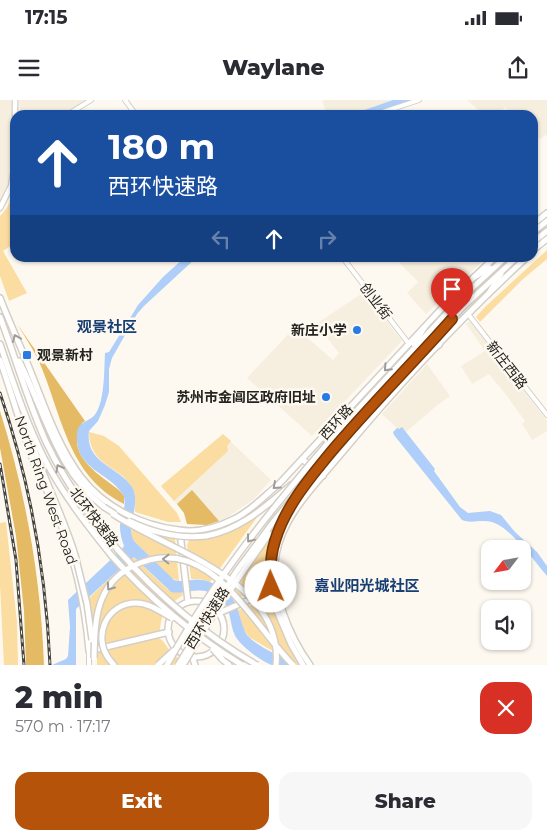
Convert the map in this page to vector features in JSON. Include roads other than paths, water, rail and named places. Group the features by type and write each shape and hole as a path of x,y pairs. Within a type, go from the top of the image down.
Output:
{"main road":[{"path":"0,208 10,188"},
{"name":"西环路","path":"180,531 210,528 236,518 261,500 302,459 424,328 490,262"},
{"name":"西环快速路","path":"178,665 236,572 301,488 353,426 463,307 511,262"},
{"name":"西环路","path":"310,665 292,633 277,588 275,564 280,540 286,526 296,508 370,419 488,292 522,262"},
{"path":"474,277 499,263"},
{"path":"407,355 458,301 499,263"},
{"path":"488,292 505,267"},
{"name":"North Ring West Road","path":"0,298 53,426 69,457 89,486 107,502 138,520 180,531"},
{"name":"北环快速路","path":"0,317 36,418 54,459 83,506 145,580 213,637 257,665"},
{"path":"407,355 424,328"},
{"path":"10,343 30,382 49,433 80,485 113,514 136,529 215,569 245,593 269,624 276,647 276,665"},
{"name":"北环快速路","path":"0,344 41,450 56,479 77,512 111,555 140,586 180,622 242,665"},
{"path":"407,368 439,345"},
{"name":"西环快速路","path":"167,665 230,565 295,482 407,355"},
{"name":"North Ring West Road","path":"0,360 31,455 64,532 79,586 89,651"},
{"path":"19,394 34,454 62,516 75,555 88,612 94,658"},
{"path":"302,459 323,476"},
{"path":"113,514 139,526 162,533 186,537 210,535 228,530 244,522 295,482"},
{"path":"301,488 275,541 270,573 272,593 279,616 290,644 303,665"},
{"path":"183,665 248,563 295,499"},
{"path":"180,531 188,602"},
{"path":"94,665 97,613 107,589 119,575 134,566 149,560 167,558 195,564 218,578 239,600 276,647 293,665"},
{"path":"221,612 277,588"},
{"path":"188,602 204,602 221,612 224,630 220,643 210,653 192,656 182,653 177,648 169,632 170,620 178,607 188,602"},
{"path":"114,665 105,654 101,638 106,619 116,608 141,603 180,622"},
{"path":"89,651 169,632"},
{"path":"208,643 228,665"},
{"path":"158,665 177,647"},
{"path":"192,656 194,665"}],"street":[{"path":"75,110 90,100"},
{"path":"389,110 419,100"},
{"name":"创业街","path":"346,262 409,344"},
{"name":"新庄西路","path":"468,314 547,415"},
{"path":"89,651 89,665"}],"water":[{"path":"393,100 413,100 384,110 364,110"},
{"path":"180,262 192,262 137,314 112,358 109,369 109,392 105,405 98,421 89,431 89,442 92,451 97,458 119,474 132,487 135,494 135,508 131,529 134,541 174,580 201,580 223,589 234,600 247,635 263,647 296,665 272,665 256,656 236,637 229,613 222,600 204,591 171,592 134,557 76,609 76,665 52,665 66,659 68,656 70,627 68,600 124,546 120,523 125,501 124,497 116,486 87,463 81,455 78,446 78,430 81,424 96,413 99,407 104,384 105,353 109,352 138,305"},
{"path":"402,427 435,469 434,471 460,507 468,513 490,511 501,515 524,540 516,540 499,525 492,522 469,522 462,520 394,435 393,432 397,428"},
{"path":"531,547 547,566 547,576 531,557"}],"railway":[{"path":"0,393 20,460 35,528 45,596 50,665"},
{"path":"0,464 16,560 24,665"}],"place":[{"name":"新庄小学","path":"357,330"},
{"name":"观景新村","path":"27,355"},
{"name":"苏州市金阊区政府旧址","path":"326,397"}],"district":[{"name":"观景社区","path":"107,327"},
{"name":"嘉业阳光城社区","path":"367,586"}]}
